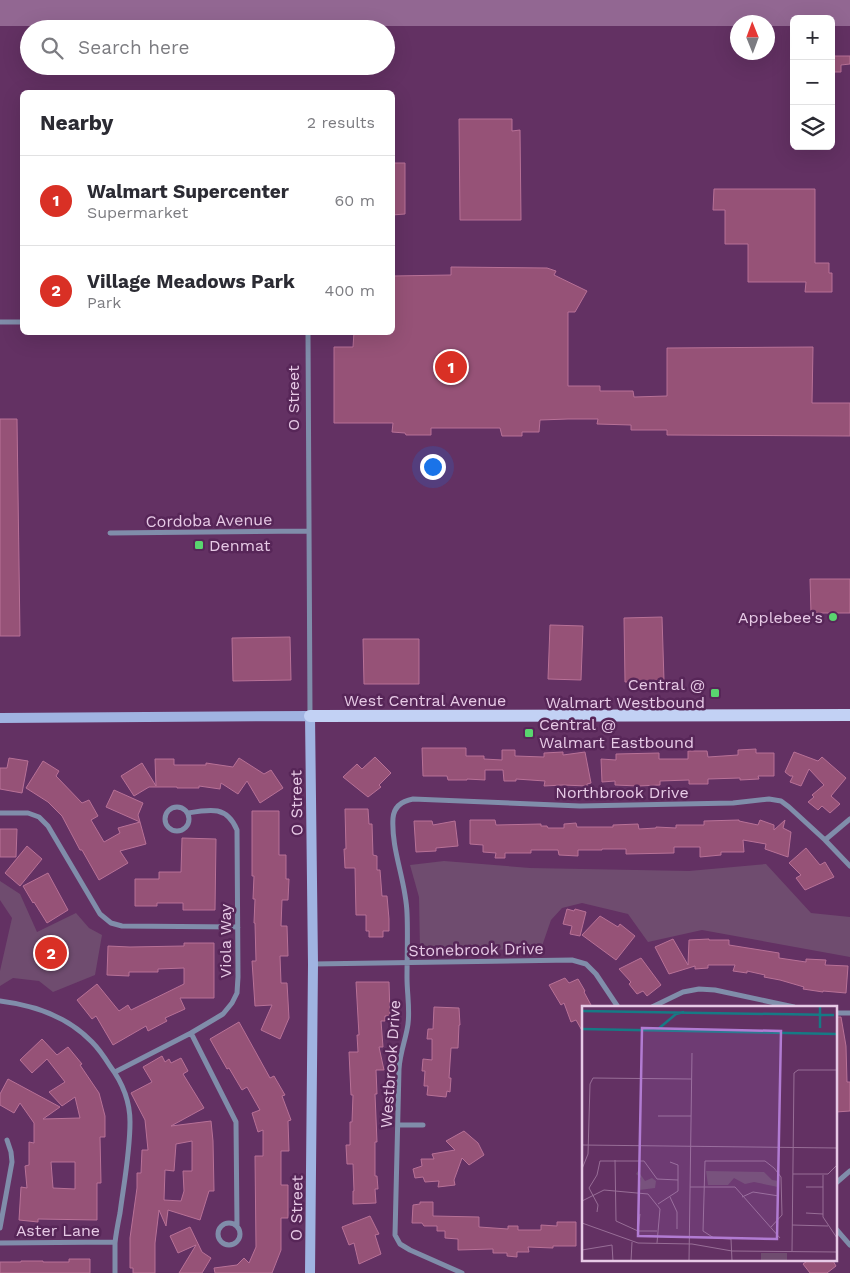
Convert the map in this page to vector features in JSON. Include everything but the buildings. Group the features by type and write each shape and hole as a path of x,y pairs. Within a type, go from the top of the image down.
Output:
{"main road":[{"name":"West Central Avenue","path":"310,716 850,715"}],"street":[{"path":"0,322 20,322"},
{"name":"O Street","path":"308,335 313,964 310,1273"},
{"name":"Cordoba Avenue","path":"110,533 309,531"},
{"name":"West Central Avenue","path":"0,718 310,716"},
{"name":"Northbrook Drive","path":"404,800 413,798 580,806 733,803 769,799 781,802 789,807 850,866"},
{"name":"Westbrook Drive","path":"404,800 394,811 393,818 397,859 406,895 408,1024 400,1056 395,1235 400,1244 410,1250 462,1273"},
{"name":"Viola Way","path":"171,808 182,808 188,813 190,821 185,829 177,832 166,826 166,814 171,808"},
{"name":"Viola Way","path":"115,1072 191,1033 223,1014 232,1004 237,993 237,830 233,821 226,814 216,810 188,813"},
{"path":"0,813 28,813 39,817 48,826 100,914 111,923 122,926 238,928"},
{"path":"825,840 850,819"},
{"name":"Stonebrook Drive","path":"313,964 572,960 586,964 596,974 617,1006"},
{"path":"654,1006 683,992 699,989 715,990 789,1006"},
{"path":"0,1001 53,1015 80,1031 96,1046 115,1072 124,1090 130,1121 115,1242 115,1273"},
{"path":"191,1033 236,1122 237,1226 240,1235 237,1241 231,1245 221,1242 218,1231 222,1225 230,1223 237,1226"},
{"path":"398,1125 424,1125"},
{"path":"0,1228 12,1162 8,1140"},
{"path":"838,1181 850,1171"},
{"path":"838,1231 850,1245"},
{"name":"Aster Lane","path":"0,1243 115,1242"}],"shaded area":[{"path":"444,861 530,868 689,871 766,864 811,913 850,917 850,957 702,930 648,942 628,914 582,903 562,908 551,920 541,949 420,951 419,897 410,865"},
{"path":"0,881 20,894 37,932 76,913 89,928 102,935 95,975 53,992 39,981 13,978 0,986 0,971 12,918 0,900"}],"taxiway":[{"path":"0,12 850,12"}],"place":[{"name":"Walmart Supercenter","path":"451,367"},
{"name":"Denmat","path":"199,545"},
{"name":"Applebee's","path":"833,617"},
{"name":"Central @ Walmart Westbound","path":"715,693"},
{"name":"Central @ Walmart Eastbound","path":"529,733"},
{"name":"Village Meadows Park","path":"51,953"}]}
